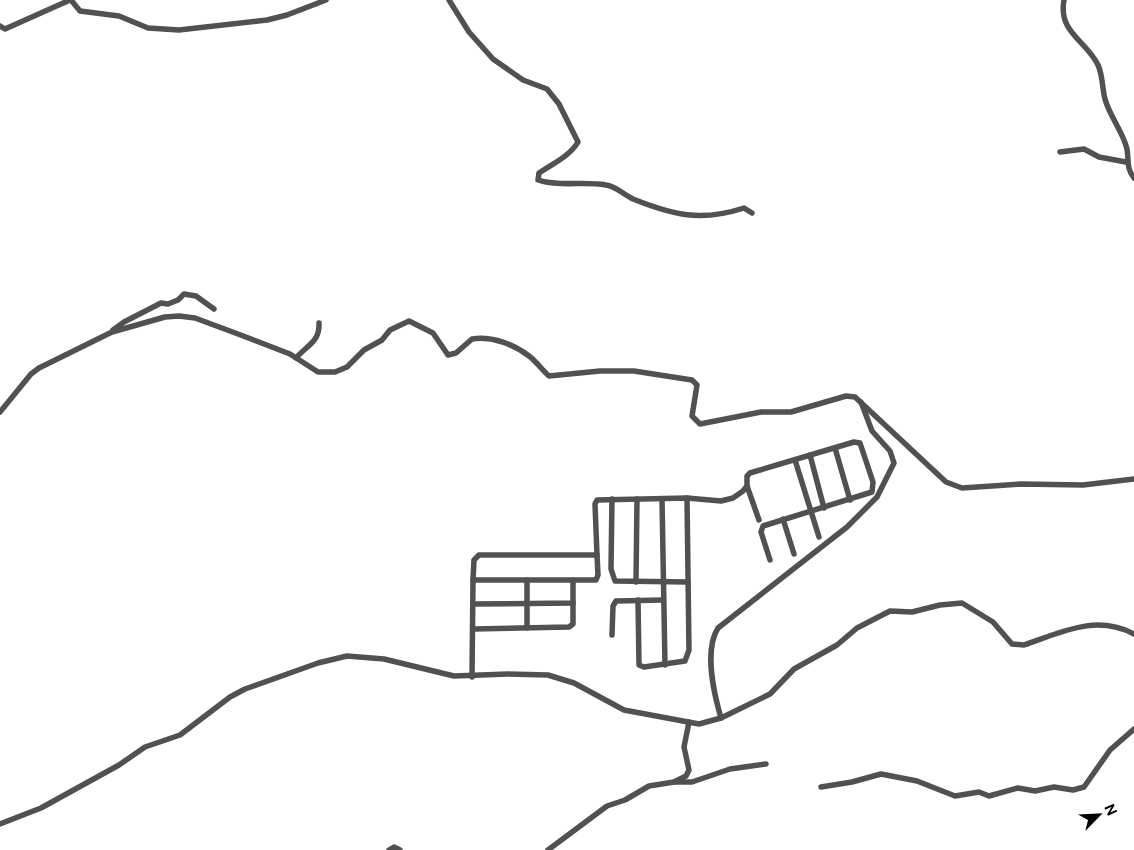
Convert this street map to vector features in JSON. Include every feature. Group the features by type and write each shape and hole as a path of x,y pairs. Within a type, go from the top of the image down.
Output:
{"street":[{"path":"0,26 5,29 71,0 80,12 119,16 148,28 179,30 267,20 287,15 326,0"},
{"path":"449,0 469,32 493,59 523,80 547,89 559,104 574,132 578,142 563,156 539,173 538,180 552,184 574,182 609,185 631,198 666,212 714,216 744,208 752,214"},
{"path":"1064,0 1063,16 1071,34 1093,56 1101,72 1105,99 1127,150 1126,162 1134,178"},
{"path":"1060,152 1084,148 1099,157 1126,162"},
{"path":"112,332 124,322 161,303 168,304 178,300 184,294 194,295 214,309"},
{"path":"0,412 31,374 65,354 112,332 165,317 189,317 238,334 296,358 318,372 341,370 364,350 382,340 390,330 409,321 432,333 448,355 456,353 472,339 494,339 509,344 529,356 549,376 600,370 634,370 692,380 697,385 692,416 700,424 761,412 791,412 846,396 855,397 954,487 1083,484 1134,479"},
{"path":"296,358 315,342 319,332 319,323"},
{"path":"720,718 712,674 713,640 718,628 847,527 877,497 894,463 890,451 872,431 861,402"},
{"path":"759,520 747,486 748,474 857,442 863,448 873,490 867,495 762,527 770,560"},
{"path":"835,448 850,500"},
{"path":"810,455 824,508"},
{"path":"795,460 819,537"},
{"path":"473,580 596,580 598,575 595,502 612,499 687,498 725,500 739,495 747,486"},
{"path":"638,600 639,665 644,667 683,662 688,657 687,498"},
{"path":"612,499 612,574 615,581 688,582"},
{"path":"636,582 638,499"},
{"path":"662,499 665,665"},
{"path":"784,519 794,554"},
{"path":"472,677 474,629 473,580 474,560 478,555 597,555"},
{"path":"527,580 527,628"},
{"path":"474,629 571,626 573,580"},
{"path":"612,635 614,602 663,600"},
{"path":"474,604 573,603"},
{"path":"0,824 41,808 119,765 145,747 180,735 235,694 325,661 347,656 384,659 437,673 472,677 508,674 548,675 574,683 624,710 706,724 770,694 794,669 838,645 857,628 890,611 912,612 940,605 962,603 985,615 1006,638 1024,646 1082,626 1100,624 1110,627 1121,626 1134,634"},
{"path":"674,782 688,773 684,747 689,722"},
{"path":"821,786 852,782 881,774 917,781 955,796 978,792 989,796 1018,788 1035,790 1054,787 1077,790 1084,787 1110,750 1134,729"},
{"path":"548,850 607,806 625,800 650,786 674,782 692,782 730,770 766,764"},
{"path":"389,850 394,847 400,850"}]}
